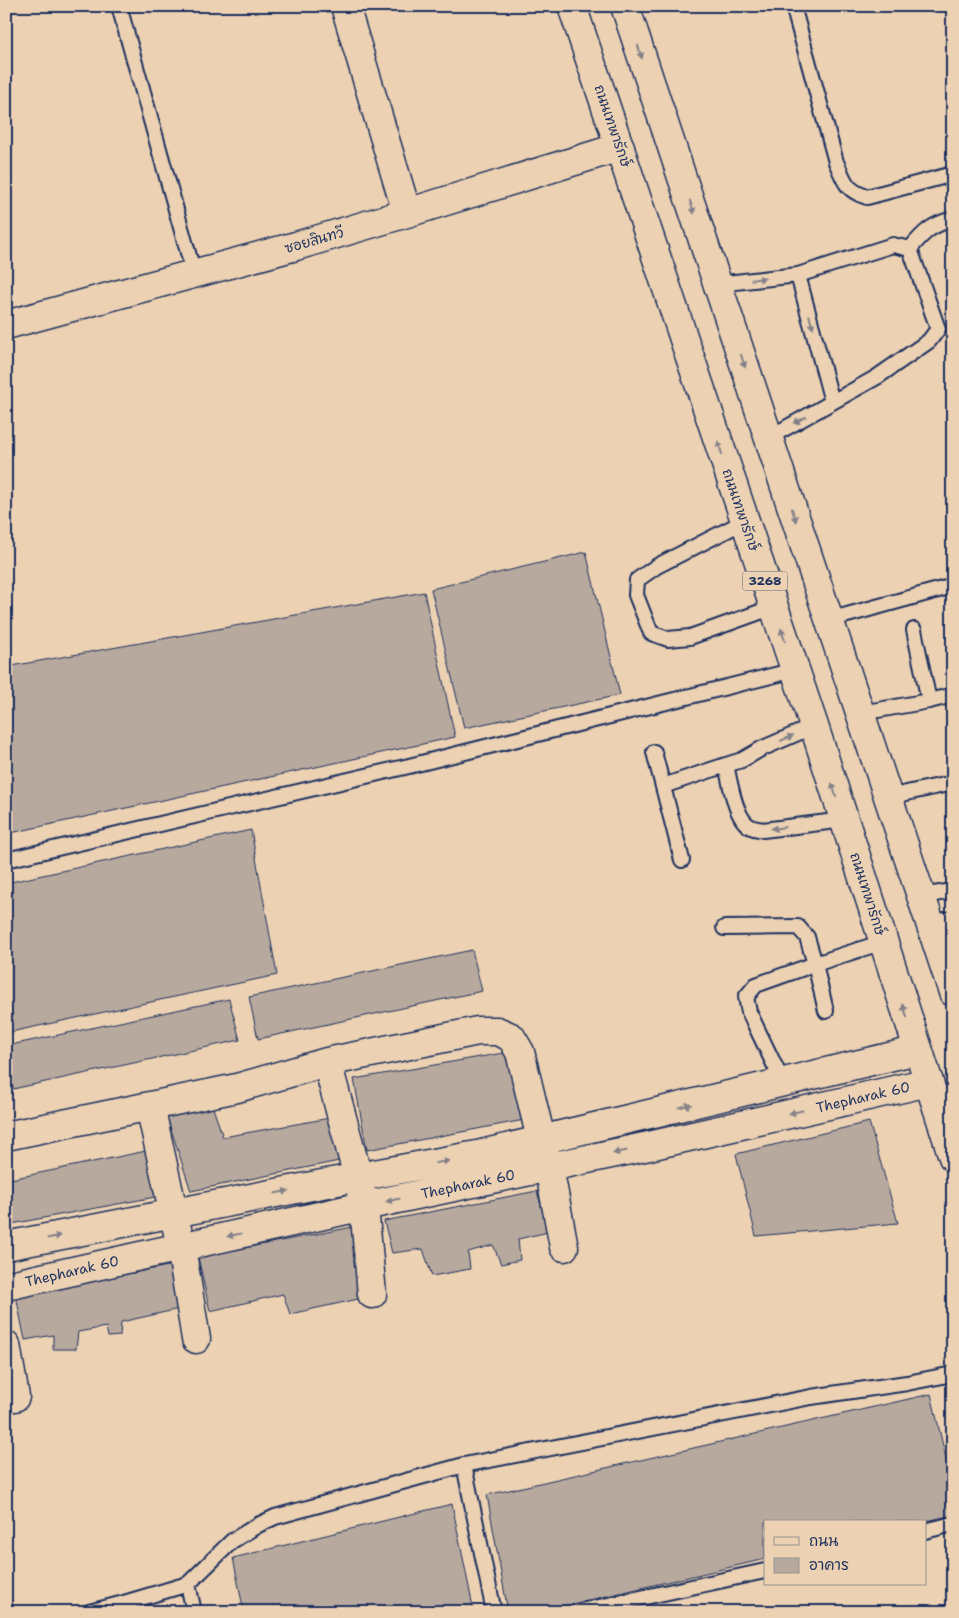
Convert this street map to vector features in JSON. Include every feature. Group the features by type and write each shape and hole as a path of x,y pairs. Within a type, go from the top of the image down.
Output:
{"street":[{"path":"345,6 407,213"},
{"name":"ถนนเทพารักษ์","path":"572,6 814,726 953,1157"},
{"path":"625,6 921,896 941,920 953,992"},
{"name":"ซอยสินทวี","path":"6,325 407,213 620,146"},
{"path":"6,1136 237,1088 327,1062 478,1031 497,1031 511,1037 520,1052 549,1167 564,1247"},
{"name":"Thepharak 60","path":"6,1246 477,1155 918,1050"},
{"path":"327,1062 364,1206 372,1294"},
{"name":"Thepharak 60","path":"6,1286 364,1206 650,1146 928,1082"},
{"path":"150,1106 181,1247 196,1339"},
{"path":"643,1116 650,1146"},
{"path":"6,1345 15,1397"}],"lane":[{"path":"119,6 194,274"},
{"path":"793,6 836,162 845,182 853,192 867,196 953,174"},
{"path":"910,249 922,233 939,223 953,219"},
{"path":"718,284 798,275 893,245 910,249"},
{"path":"768,438 877,377 929,341 938,329 910,249"},
{"path":"798,275 832,402"},
{"path":"745,521 658,566 637,580 636,595 652,633 668,639 690,637 774,607"},
{"path":"829,620 953,586"},
{"path":"914,630 929,702"},
{"path":"6,860 409,766 794,670"},
{"path":"861,713 929,702 953,695"},
{"path":"663,786 742,760 761,749 814,726"},
{"path":"654,752 682,860"},
{"path":"726,765 736,805 742,817 751,827 763,830 844,820"},
{"path":"888,797 953,783"},
{"path":"921,896 953,891"},
{"path":"724,928 798,927 807,937 826,1011"},
{"path":"783,1083 749,1012 746,997 756,985 883,942"},
{"path":"89,1612 124,1604 188,1584 232,1540 275,1517 464,1466 811,1397 907,1383 953,1374"},
{"path":"464,1466 494,1612"},
{"path":"926,1531 953,1524"},
{"path":"576,1612 764,1571"},
{"path":"188,1584 194,1612"}],"building":[{"path":"586,552 620,695 464,728 431,589"},
{"path":"424,592 455,737 6,834 6,667"},
{"path":"251,830 277,975 6,1033 6,883"},
{"path":"472,950 482,991 258,1039 249,997"},
{"path":"229,999 240,1040 13,1089 6,1059 6,1046"},
{"path":"509,1052 524,1120 367,1150 354,1079"},
{"path":"213,1108 223,1137 330,1118 339,1161 191,1191 167,1117"},
{"path":"869,1122 898,1223 756,1236 736,1154"},
{"path":"146,1151 155,1197 6,1225 6,1180"},
{"path":"537,1191 548,1232 518,1239 520,1260 501,1264 493,1245 468,1252 470,1269 432,1276 423,1249 392,1253 384,1221"},
{"path":"353,1227 363,1298 290,1314 283,1294 210,1311 198,1257"},
{"path":"173,1265 179,1309 121,1322 120,1336 108,1337 106,1327 78,1332 76,1349 53,1349 53,1335 25,1340 16,1296"},
{"path":"931,1394 953,1489 953,1515 926,1521 764,1520 764,1559 538,1612 508,1612 487,1495"},
{"path":"452,1504 474,1612 244,1612 233,1558"}]}
